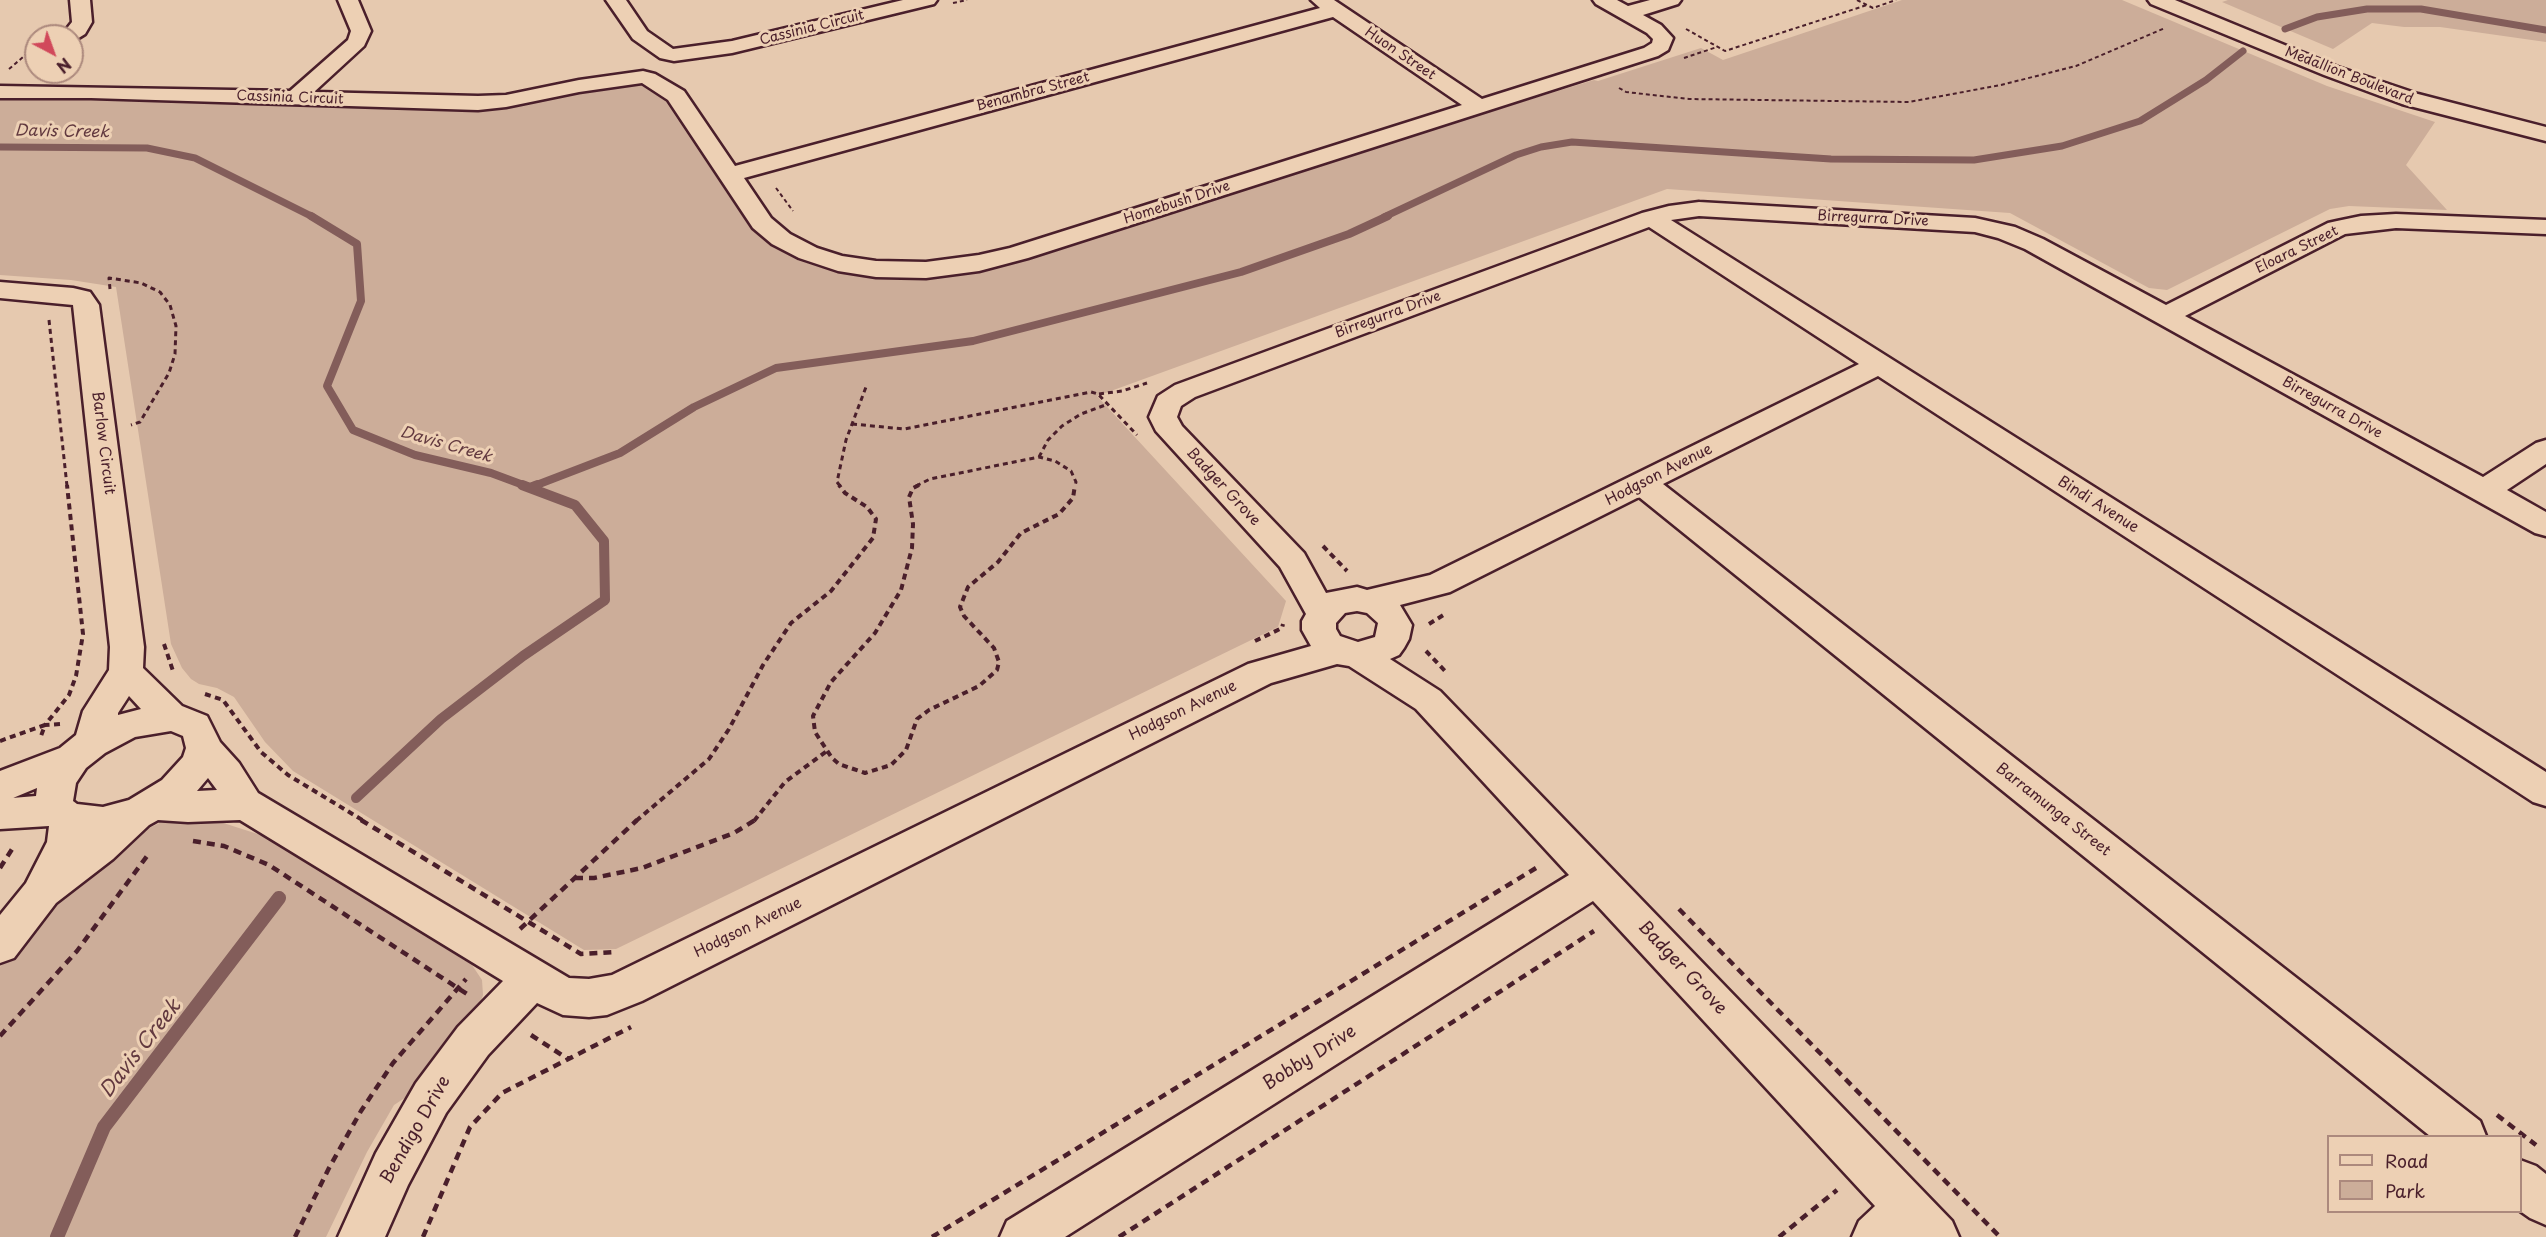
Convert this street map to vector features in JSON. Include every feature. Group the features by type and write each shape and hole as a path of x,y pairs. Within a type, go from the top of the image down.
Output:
{"street":[{"path":"80,0 81,24"},
{"path":"294,99 352,48 361,37 348,0"},
{"path":"616,0 640,34 676,61 676,96"},
{"name":"Cassinia Circuit","path":"2,92 91,92 478,104 520,99 579,86 927,0"},
{"name":"Homebush Drive","path":"641,70 676,96 762,223 771,232 792,246 824,259 858,267 926,270 979,263 1019,253 1480,107 1650,52 1661,46 1663,38 1660,34 1603,0"},
{"path":"1627,13 1671,0"},
{"name":"Medallion Boulevard","path":"2174,4 2331,71 2410,99 2546,134"},
{"name":"Huon Street","path":"1329,5 1480,107"},
{"name":"Benambra Street","path":"730,176 1329,5"},
{"path":"640,34 641,70"},
{"path":"2,92 18,70"},
{"name":"Birregurra Drive","path":"1164,409 1175,396 1185,391 1651,218 1670,213 1714,209 1975,225 2006,232 2034,244 2546,525"},
{"name":"Bindi Avenue","path":"1651,218 2546,791"},
{"name":"Eloara Street","path":"2165,316 2345,226 2396,221 2546,226"},
{"name":"Barlow Circuit","path":"0,290 73,296 81,298 86,305 127,636 149,695"},
{"name":"Hodgson Avenue","path":"1393,632 1445,597 1643,484 1878,365"},
{"name":"Badger Grove","path":"1164,409 1163,417 1170,431 1293,561 1321,617"},
{"path":"2484,491 2546,450"},
{"name":"Barramunga Street","path":"1643,484 2461,1135"},
{"name":"Badger Grove","path":"1293,561 1352,594"},
{"path":"1352,594 1386,610 1393,632 1378,650 1348,653 1322,638 1321,617 1337,602 1352,594"},
{"name":"Hodgson Avenue","path":"1352,594 1445,597"},
{"name":"Hodgson Avenue","path":"149,695 195,726 201,734 204,748 226,773 245,804 494,952 533,979 563,996 577,999 607,996 627,988 1255,658 1321,617"},
{"name":"Badger Grove","path":"1393,632 1439,688 1581,888 1899,1230"},
{"name":"Hodgson Avenue","path":"1255,658 1348,653"},
{"name":"Badger Grove","path":"1348,653 1439,688"},
{"path":"39,895 64,824 54,800 55,788 88,737 128,725 149,695"},
{"path":"0,787 88,737 149,695"},
{"path":"7,836 64,824 149,821 198,765 204,748"},
{"path":"0,945 39,895 100,848 149,821 188,807 245,804"},
{"name":"Bobby Drive","path":"1023,1237 1581,888"},
{"name":"Bendigo Drive","path":"361,1237 392,1169 431,1098 473,1041 533,979"},
{"path":"2522,1184 2546,1202"}],"path":[{"path":"1857,0 1872,8 1896,0"},
{"path":"1615,87 1626,92 1689,99 1909,102 2001,85 2076,66 2149,36 2174,4"},
{"path":"1707,41 1725,51 1867,5"},
{"path":"1679,60 1718,47"},
{"path":"18,70 24,62"},
{"path":"761,167 797,217"},
{"path":"112,301 109,278 141,283 160,292 166,298 176,326 175,354 169,373 140,422 130,425"},
{"path":"42,316 51,321 83,634 76,676 69,695 45,725 60,725 88,737"},
{"path":"295,1237 329,1168 361,1111 393,1063 457,988 494,952 651,807 709,759 729,729 763,665 790,623 831,591 873,538 876,519 867,507 845,493 837,482 852,424 866,387"},
{"path":"852,424 904,429 1085,392 1098,394 1140,438"},
{"path":"1039,457 1048,440 1062,426 1081,414 1108,404"},
{"path":"129,414 132,436"},
{"path":"1039,457 1055,461 1071,471 1076,482 1072,498 1059,514 1021,533 998,562 968,587 960,607 964,616 998,654 999,662 993,675 979,686 917,719 906,750 899,758 881,770 865,773 847,768 832,758 827,751 813,724 815,710 831,682 884,621 901,590 912,548 913,524 909,497 913,488 937,477 1039,457"},
{"path":"1315,538 1348,572 1352,594"},
{"path":"1428,631 1430,621 1445,597"},
{"path":"1255,658 1282,628 1285,619"},
{"path":"162,635 172,669 183,683 193,690 223,700 261,752 288,775 581,954 616,952"},
{"path":"1427,641 1426,651 1439,688"},
{"path":"149,695 183,683"},
{"path":"574,878 594,878 642,868 734,833 754,821 785,782 827,751"},
{"path":"0,1036 77,951 149,821"},
{"path":"0,868 7,836 64,824"},
{"path":"182,840 224,846 269,865 568,1059"},
{"path":"1528,859 1536,867 1581,888 1594,931 1602,939"},
{"path":"932,1237 1536,867"},
{"path":"1671,901 2000,1237"},
{"path":"1119,1237 1594,931"},
{"path":"423,1237 470,1127 502,1093 641,1022"},
{"path":"1827,1183 1899,1230"}],"green space":[{"path":"1902,0 2122,0 2327,86 2435,122 2406,165 2447,210 2349,206 2330,209 2167,290 2149,288 2010,213 1667,189 1097,396 1286,601 1278,627 616,949 584,950 293,771 265,742 234,697 191,679 182,668 171,644 116,287 71,280 0,275 0,99 72,97 502,107 576,92 644,83 662,96 750,227 775,248 807,263 853,274 923,278 967,273 1009,264 1505,107 1594,80 1598,81 1701,48 1723,60"},
{"path":"2228,0 2546,0 2546,42 2440,27 2404,27 2372,23 2333,49 2222,2"},
{"path":"185,818 214,820 267,837 472,965 482,980 483,995 476,1015 420,1088 394,1105 367,1152 326,1237 0,1237 0,967 58,900 136,834 164,821"}],"waterway":[{"path":"2285,29 2317,17 2367,9 2421,9 2546,30"},
{"path":"1384,217 1516,155 1541,147 1572,142 1831,159 1974,160 2062,146 2140,121 2206,80 2243,51"},
{"name":"Davis Creek","path":"0,147 147,148 195,158 311,216"},
{"name":"Davis Creek","path":"311,216 357,244 361,301 327,386 353,430 415,455 491,473 526,486"},
{"path":"534,486 620,453 694,407 776,368 973,341 1241,272 1349,234 1388,216"},
{"name":"Davis Creek","path":"356,798 441,719 523,656 605,600 604,541 575,505 522,485"},
{"name":"Davis Creek","path":"530,488 538,485"},
{"name":"Davis Creek","path":"57,1237 104,1127 279,898"}]}
